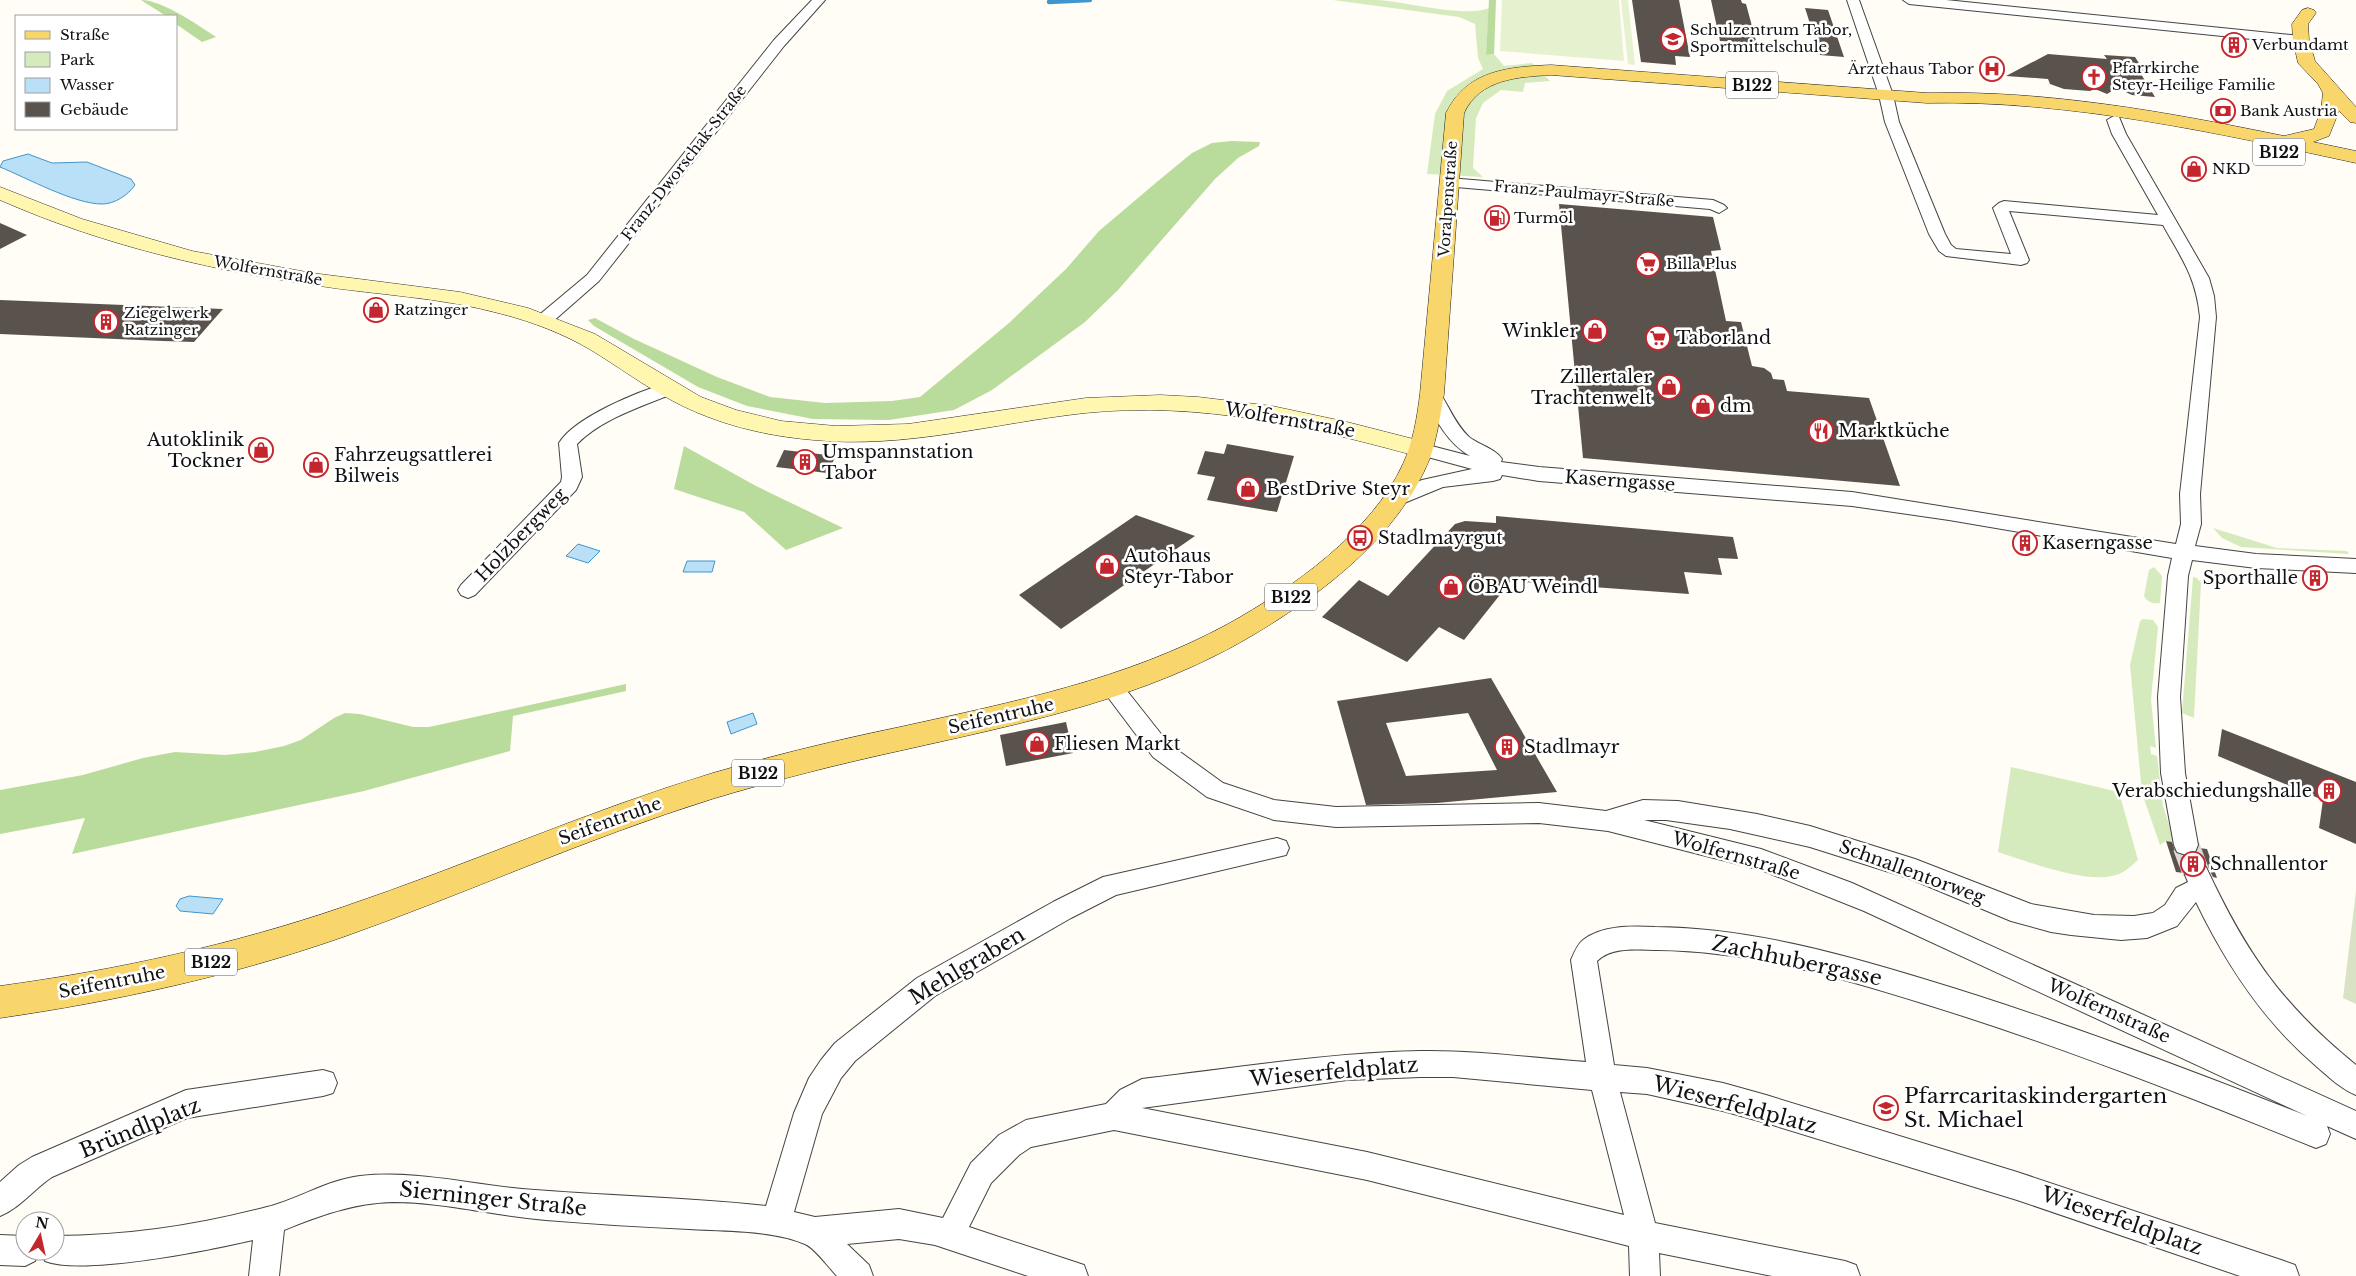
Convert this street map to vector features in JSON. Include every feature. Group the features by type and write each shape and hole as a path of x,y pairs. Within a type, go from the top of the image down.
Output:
{"main road":[{"path":"2308,7 2318,28"},
{"path":"2308,7 2300,24 2301,40 2307,63 2329,95 2352,152"},
{"path":"2281,141 2318,135 2324,129 2329,95 2326,60"},
{"name":"Voralpenstraße","path":"1221,641 1269,612 1319,577 1360,538 1392,501 1410,473 1420,449 1427,424 1432,394 1454,120 1462,98 1479,85 1512,73 1551,70 1886,95"},
{"name":"B122","path":"1886,95 1927,98 1970,98 2098,110 2352,152"},
{"path":"2329,95 2356,118"},
{"name":"B122","path":"1927,98 1975,106 2070,114 2352,152"},
{"name":"Wolfernstraße","path":"0,193 73,223 192,256 297,276 472,301 506,308 544,320 595,343 668,389 691,401 738,420 804,432 835,434 905,432 1088,406 1159,402 1216,406 1294,417 1420,449"},
{"name":"Seifentruhe","path":"0,1002 138,979 248,953 342,922 561,839 706,788 805,760 1035,710 1112,688 1160,670 1221,641"}],"street":[{"name":"Franz-Dworschak-Straße","path":"544,320 593,278 779,43 819,0"},
{"path":"1853,0 1886,95 1892,122 1937,234 1945,248 1962,255 2021,260 2002,213 2002,206 2168,221"},
{"path":"1909,0 2301,40"},
{"path":"2114,120 2119,134 2201,278 2206,296 2208,317 2190,494 2191,524 2178,576 2169,697 2173,773 2186,845"},
{"name":"Franz-Paulmayr-Straße","path":"1449,183 1713,205 1719,208"},
{"name":"Holzbergweg","path":"468,590 569,485 572,477 568,443 576,432 598,420 668,389"},
{"name":"Kaserngasse","path":"1432,394 1455,436 1466,446 1479,454 1539,474"},
{"name":"Kaserngasse","path":"1420,449 1481,465 1539,474 1878,502 2184,553 2354,569"},
{"name":"Kaserngasse","path":"1392,501 1416,488 1444,479 1480,475 1539,474"},
{"name":"Wolfernstraße","path":"1112,688 1145,736 1170,761 1194,778 1251,806 1277,812 1313,816 1384,818 1492,812 1533,813 1608,822 1781,866 1892,911 2356,1125"},
{"name":"Schnallentorweg","path":"1608,822 1623,813 1652,809 1735,819 1832,842 2037,918 2069,924 2127,928 2149,926 2166,919 2176,910 2184,894 2200,882 2230,940 2272,1004 2291,1026 2356,1082"},
{"name":"Mehlgraben","path":"776,1222 808,1113 819,1088 831,1069 845,1052 926,988 1062,910 1112,885 1210,865 1277,848"},
{"name":"Zachhubergasse","path":"1645,1276 1644,1235 1602,1076 1584,960 1586,952 1596,945 1626,938 1700,940 1843,968 1950,999 2121,1057 2316,1134"},
{"name":"Wieserfeldplatz","path":"1114,1116 1121,1105 1130,1097 1142,1093 1346,1067 1453,1064 1602,1076 1675,1087 1766,1109 1839,1133 2017,1186 2284,1276"},
{"name":"Bründlplatz","path":"0,1202 29,1174 42,1167 186,1104 323,1083"},
{"path":"942,1232 981,1173 1009,1145 1026,1134 1114,1116 1367,1166 1644,1235 1845,1276"},
{"name":"Sierninger Straße","path":"65,1251 122,1248 216,1234 270,1221 335,1196 358,1191 392,1188 428,1190 516,1203 610,1211 732,1217 776,1222 816,1232"},
{"path":"264,1276 270,1221"},
{"path":"816,1232 899,1224 942,1232 1072,1276"},
{"path":"816,1232 858,1276"},
{"path":"0,1250 15,1251"}],"green space":[{"path":"141,0 159,4 190,20 216,37 202,42 178,25 178,15 164,15"},
{"path":"1333,0 1379,0 1466,11 1479,11 1489,8 1486,55 1494,54 1504,66 1532,63 1550,81 1525,83 1523,92 1501,90 1483,103 1476,118 1473,168 1483,177 1427,174 1435,114 1447,91 1483,69 1478,58 1475,24 1459,17"},
{"path":"1489,0 1496,0 1494,54 1486,55"},
{"path":"1502,0 1619,0 1624,61 1500,51"},
{"path":"1621,0 1628,0 1635,65 1628,64"},
{"path":"1231,141 1260,142 1259,146 1238,158 1215,179 1118,290 1085,322 992,390 954,410 889,420 813,419 747,406 698,387 594,326 588,320 595,318 632,338 717,377 770,397 825,403 892,401 920,397 1009,323 1066,269 1099,231 1192,153 1212,143"},
{"path":"684,446 756,486 843,528 786,550 744,512 674,489"},
{"path":"2213,528 2277,548 2347,551 2349,554 2241,547 2222,538"},
{"path":"2154,567 2162,576 2160,603 2151,602 2144,596 2149,570"},
{"path":"2193,577 2197,578 2201,583 2194,718 2182,713"},
{"path":"2143,619 2153,620 2158,627 2151,700 2156,748 2150,746 2151,754 2157,756 2163,806 2175,843 2166,841 2160,845 2142,793 2130,665 2140,621"},
{"path":"626,684 626,691 513,716 510,751 364,791 72,854 85,818 0,834 0,790 83,775 143,758 175,752 225,755 255,752 284,746 301,740 345,713 360,714 413,727 429,727"},
{"path":"2011,767 2119,792 2138,860 2120,874 2100,877 2071,874 1998,852"},
{"path":"2356,891 2356,1004 2343,998"}],"water":[{"path":"28,154 52,163 87,162 131,179 135,185 116,201 107,204 91,203 51,190 0,167 3,161"},
{"path":"578,544 600,551 588,563 566,556"},
{"path":"687,561 715,561 712,572 683,572"},
{"path":"753,713 757,724 731,734 727,722"},
{"path":"189,896 223,899 213,914 180,911 176,906 180,899"}],"building":[{"path":"1632,0 1679,0 1690,57 1675,56 1676,65 1641,62"},
{"path":"1711,0 1741,0 1742,3 1746,4 1759,52 1738,50 1736,42 1720,41"},
{"path":"1805,8 1828,10 1844,57 1820,55"},
{"name":"Pfarrkirche Steyr-Heilige Familie","path":"2048,54 2107,59 2104,55 2135,57 2146,74 2141,74 2155,97 2132,95 2117,88 2107,94 2095,89 2090,91 2064,89 2050,84 2048,79 2006,76"},
{"name":"Taborland","path":"1559,204 1713,217 1721,250 1711,251 1726,321 1741,322 1752,366 1764,368 1771,373 1773,379 1784,380 1787,391 1869,398 1900,486 1583,458"},
{"path":"0,223 27,235 0,249"},
{"name":"Ziegelwerk Ratzinger","path":"0,300 223,309 194,342 163,341 0,334"},
{"name":"BestDrive Steyr","path":"1227,444 1294,456 1277,512 1207,500 1215,477 1197,474 1205,451 1224,454"},
{"name":"Umspannstation Tabor","path":"784,450 836,456 827,473 776,467"},
{"name":"Autohaus Steyr-Tabor","path":"1136,515 1195,536 1061,629 1019,595"},
{"name":"ÖBAU Weindl","path":"1496,516 1733,537 1738,559 1718,558 1722,575 1684,572 1689,594 1511,581 1464,640 1439,627 1407,662 1322,617 1359,580 1388,596 1455,524 1465,521 1496,523"},
{"name":"Stadlmayr","path":"1491,678 1557,792 1437,803 1366,805 1337,701","holes":["1468,713 1497,770 1406,776 1386,723"]},
{"name":"Fliesen Markt","path":"1066,722 1073,753 1006,766 1000,735"},
{"name":"Verabschiedungshalle","path":"2222,729 2356,782 2356,844 2319,828 2323,800 2218,756"},
{"path":"2166,841 2172,842 2176,854 2185,857 2196,854 2199,848 2207,849 2217,878 2213,877 2207,865 2198,862 2187,865 2184,873 2176,872"}],"waterway":[{"path":"1049,2 1090,0"}],"tunnel":[{"path":"2186,846 2197,875"}],"place":[{"name":"Schulzentrum Tabor, Sportmittelschule","path":"1673,39"},
{"name":"Verbundamt","path":"2234,45"},
{"name":"Ärztehaus Tabor","path":"1992,69"},
{"name":"Pfarrkirche Steyr-Heilige Familie","path":"2094,77"},
{"name":"Bank Austria","path":"2223,111"},
{"name":"NKD","path":"2194,169"},
{"name":"Turmöl","path":"1497,218"},
{"name":"Billa Plus","path":"1648,264"},
{"name":"Ratzinger","path":"376,310"},
{"name":"Ziegelwerk Ratzinger","path":"106,322"},
{"name":"Winkler","path":"1595,331"},
{"name":"Taborland","path":"1658,338"},
{"name":"Zillertaler Trachtenwelt","path":"1669,387"},
{"name":"dm","path":"1703,406"},
{"name":"Marktküche","path":"1821,431"},
{"name":"Autoklinik Tockner","path":"261,450"},
{"name":"Umspannstation Tabor","path":"805,462"},
{"name":"Fahrzeugsattlerei Bilweis","path":"316,465"},
{"name":"BestDrive Steyr","path":"1248,489"},
{"name":"Stadlmayrgut","path":"1360,538"},
{"name":"Kaserngasse","path":"2025,543"},
{"name":"Autohaus Steyr-Tabor","path":"1107,566"},
{"name":"Sporthalle","path":"2315,578"},
{"name":"ÖBAU Weindl","path":"1451,587"},
{"name":"Fliesen Markt","path":"1037,744"},
{"name":"Stadlmayr","path":"1507,747"},
{"name":"Verabschiedungshalle","path":"2329,791"},
{"name":"Schnallentor","path":"2193,864"},
{"name":"Pfarrcaritaskindergarten St. Michael","path":"1886,1108"}]}
